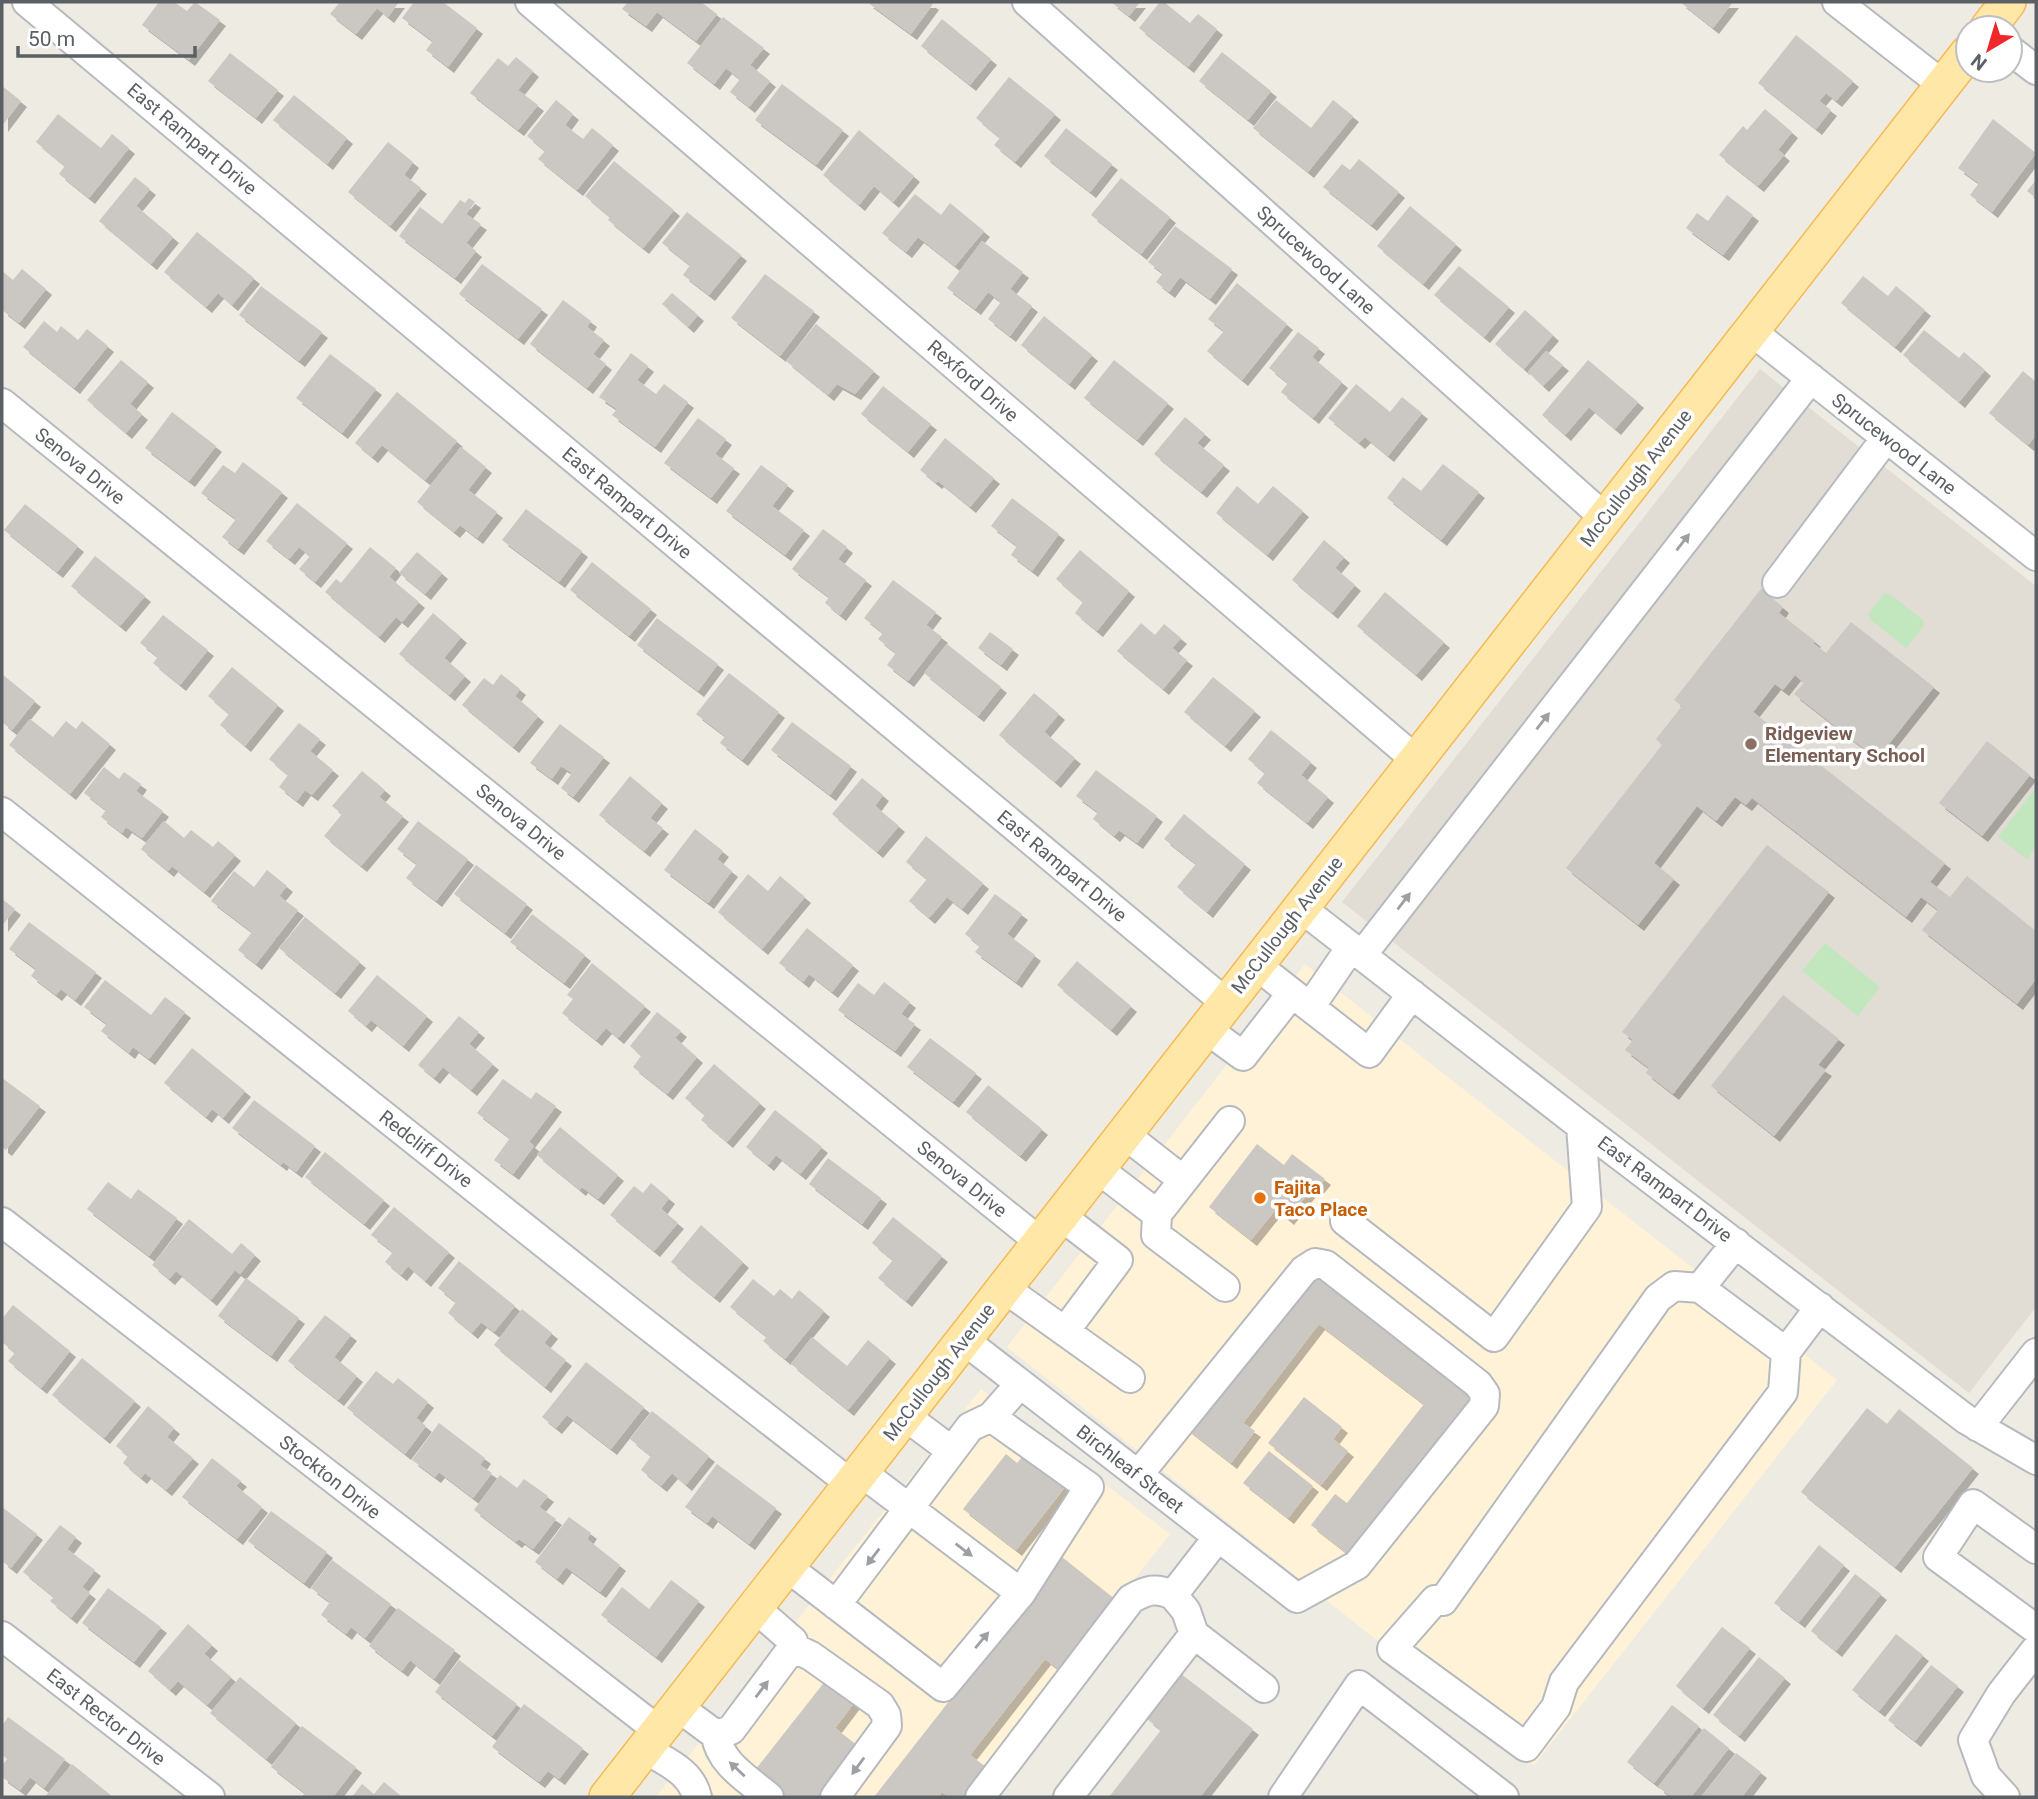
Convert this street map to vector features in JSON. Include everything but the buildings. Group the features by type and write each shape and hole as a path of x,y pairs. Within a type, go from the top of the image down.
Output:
{"main road":[{"name":"McCullough Avenue","path":"607,1797 1954,71"}],"street":[{"name":"East Rampart Drive","path":"27,2 1216,1016 1243,1056 1301,1000"},
{"name":"Rexford Drive","path":"530,2 1416,760"},
{"name":"Sprucewood Lane","path":"1027,2 1605,518"},
{"path":"1837,2 1943,85"},
{"name":"Sprucewood Lane","path":"1751,331 2036,556"},
{"path":"1301,1000 1356,951 1811,379"},
{"name":"Senova Drive","path":"2,402 1050,1229 1118,1260 1065,1331"},
{"path":"1777,583 1886,438"},
{"name":"Redcliff Drive","path":"2,812 622,1305 856,1478 910,1508 1021,1593"},
{"name":"East Rampart Drive","path":"1301,908 1581,1126 1978,1427 2036,1461"},
{"path":"1256,965 1369,1053 1412,994"},
{"path":"1225,1287 1156,1235 1157,1214 1230,1121"},
{"path":"1345,1221 1494,1337 1587,1207 1581,1126"},
{"path":"1124,1134 1183,1180"},
{"path":"1098,1169 1157,1214"},
{"name":"Stockton Drive","path":"2,1222 660,1729"},
{"path":"1700,1288 1737,1243"},
{"name":"Birchleaf Street","path":"964,1340 1217,1537 1297,1598 1357,1565 1484,1406 1485,1394 1478,1384 1326,1265 1315,1263 1304,1270 1138,1475"},
{"path":"1786,1352 1700,1288 1674,1286 1658,1298 1443,1601 1434,1600 1392,1649 1526,1747 1556,1707 1564,1682 1783,1392 1786,1352 1820,1307"},
{"path":"1004,1288 1130,1378"},
{"path":"1978,1427 2036,1353"},
{"path":"836,1605 970,1427 991,1417 1020,1384"},
{"path":"905,1416 952,1451"},
{"path":"787,1567 943,1687 1021,1593 1089,1487 991,1417"},
{"path":"2036,1549 1973,1504 1938,1558 2036,1629"},
{"path":"1172,1594 1217,1537"},
{"path":"980,1797 1131,1599 1147,1590 1161,1590 1172,1594 1186,1611 1194,1634 1264,1688"},
{"path":"755,1608 793,1641 794,1648"},
{"path":"1068,1797 1194,1634"},
{"name":"East Rector Drive","path":"2,1636 210,1797"},
{"path":"660,1729 726,1734 794,1648"},
{"path":"794,1648 811,1656 880,1705 886,1715 887,1726 835,1797"},
{"path":"2005,1797 1986,1776 1973,1740 2001,1694 2036,1649"},
{"path":"1283,1797 1359,1685 1504,1797"},
{"path":"660,1729 681,1772 693,1783 697,1797"},
{"path":"716,1735 717,1749 769,1797"}],"shaded area":[{"name":"Ridgeview Elementary School","path":"1760,369 2036,586 2036,1307 1969,1393 1342,902"},
{"path":"1305,964 1837,1380 1534,1765 1007,1347"},
{"path":"981,1389 1170,1534 962,1797 656,1797"}],"green space":[{"path":"1884,594 1890,594 1923,620 1924,626 1906,648 1871,620 1868,614"},
{"path":"2036,787 2036,847 2027,859 1998,837"},
{"path":"1825,943 1880,987 1858,1016 1802,971"}],"place":[{"name":"Ridgeview Elementary School","path":"1751,744"},
{"name":"Fajita Taco Place","path":"1260,1198"}]}
